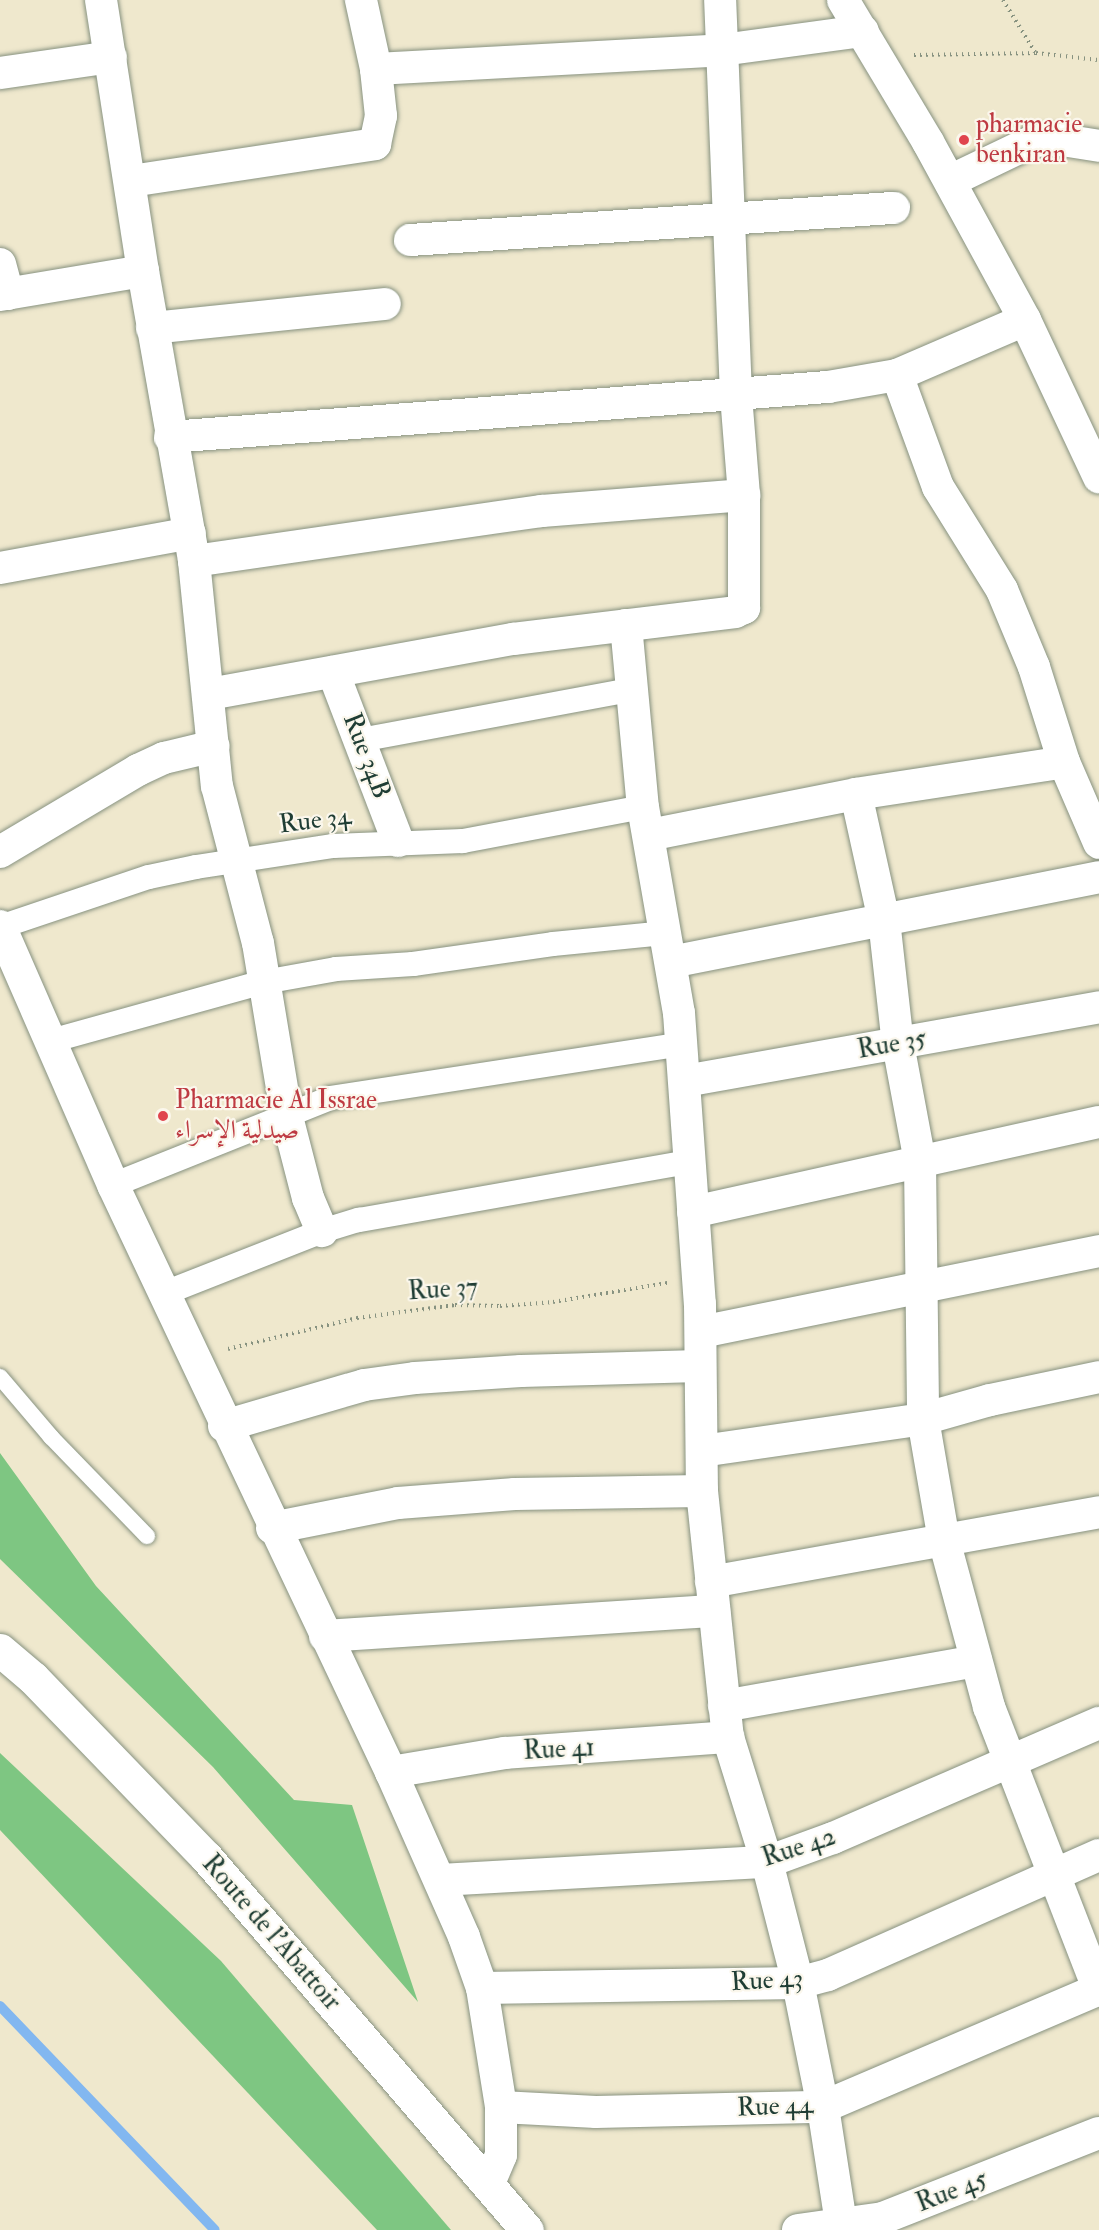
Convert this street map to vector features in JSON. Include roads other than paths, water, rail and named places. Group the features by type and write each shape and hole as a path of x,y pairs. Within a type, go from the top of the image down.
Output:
{"main road":[{"name":"Route de l’Abattoir","path":"0,1650 33,1678 206,1857 528,2230"}],"street":[{"path":"101,0 131,181 142,271 170,437 192,547 210,694 217,786 249,903 286,1113 308,1198 322,1231"},
{"path":"131,181 371,147 380,131 376,69 361,0"},
{"path":"210,694 513,639 735,612 744,608 744,495 736,395 720,0"},
{"path":"843,0 950,181 1025,320 1099,477"},
{"path":"376,69 870,44"},
{"path":"0,73 111,57"},
{"path":"950,181 1033,141 1062,140 1099,146"},
{"path":"410,240 894,208"},
{"path":"0,264 4,295 142,271"},
{"path":"152,328 385,304"},
{"path":"170,437 828,387 897,375 1025,320"},
{"path":"897,375 938,487 1002,590 1080,775 1099,843"},
{"path":"0,568 542,511 744,495"},
{"path":"626,625 646,821 668,948 685,1081 692,1161 701,1332 699,1366 702,1491 728,1737 767,1862 798,1983 823,2107 841,2228"},
{"name":"Rue 34B","path":"333,672 398,841"},
{"path":"360,740 631,690"},
{"path":"0,852 138,770 164,758 214,746"},
{"path":"646,821 856,794 1080,775"},
{"path":"856,794 884,920 898,1044 920,1162 923,1419 944,1540 976,1660 1009,1760 1099,1990"},
{"name":"Rue 34","path":"0,927 149,877 236,861 333,846 398,841 463,841 646,821"},
{"path":"47,1042 264,982 336,969 448,961 553,944 668,948 884,920 1099,877"},
{"path":"0,927 47,1042 112,1185 165,1293 272,1528 391,1772 440,1880 482,1988 501,2107 501,2155 488,2185"},
{"name":"Rue 35","path":"685,1081 1099,1007"},
{"path":"112,1185 286,1113 330,1098 681,1044"},
{"path":"693,1212 1099,1122"},
{"path":"165,1293 322,1231 509,1191 692,1161"},
{"path":"701,1332 1099,1251"},
{"path":"224,1426 364,1385 415,1378 521,1371 699,1366"},
{"path":"702,1451 923,1419 990,1400 1099,1377"},
{"path":"272,1528 398,1503 515,1494 702,1491"},
{"path":"325,1636 712,1597 944,1540 1099,1512"},
{"path":"724,1706 976,1660"},
{"name":"Rue 42","path":"440,1880 767,1862 833,1838 1099,1723"},
{"name":"Rue 41","path":"391,1772 505,1753 728,1737"},
{"name":"Rue 43","path":"482,1988 798,1983 828,1975 1099,1855"},
{"name":"Rue 44","path":"501,2107 597,2112 823,2107 1099,1990"},
{"name":"Rue 45","path":"798,2230 841,2228 883,2218 1099,2133"}],"lane":[{"path":"0,1377 51,1437 147,1536"}],"waterway":[{"path":"0,2006 215,2230"}],"place":[{"name":"pharmacie benkiran","path":"964,140"},
{"name":"Pharmacie Al Issrae صيدلية الإسراء","path":"163,1116"}]}
